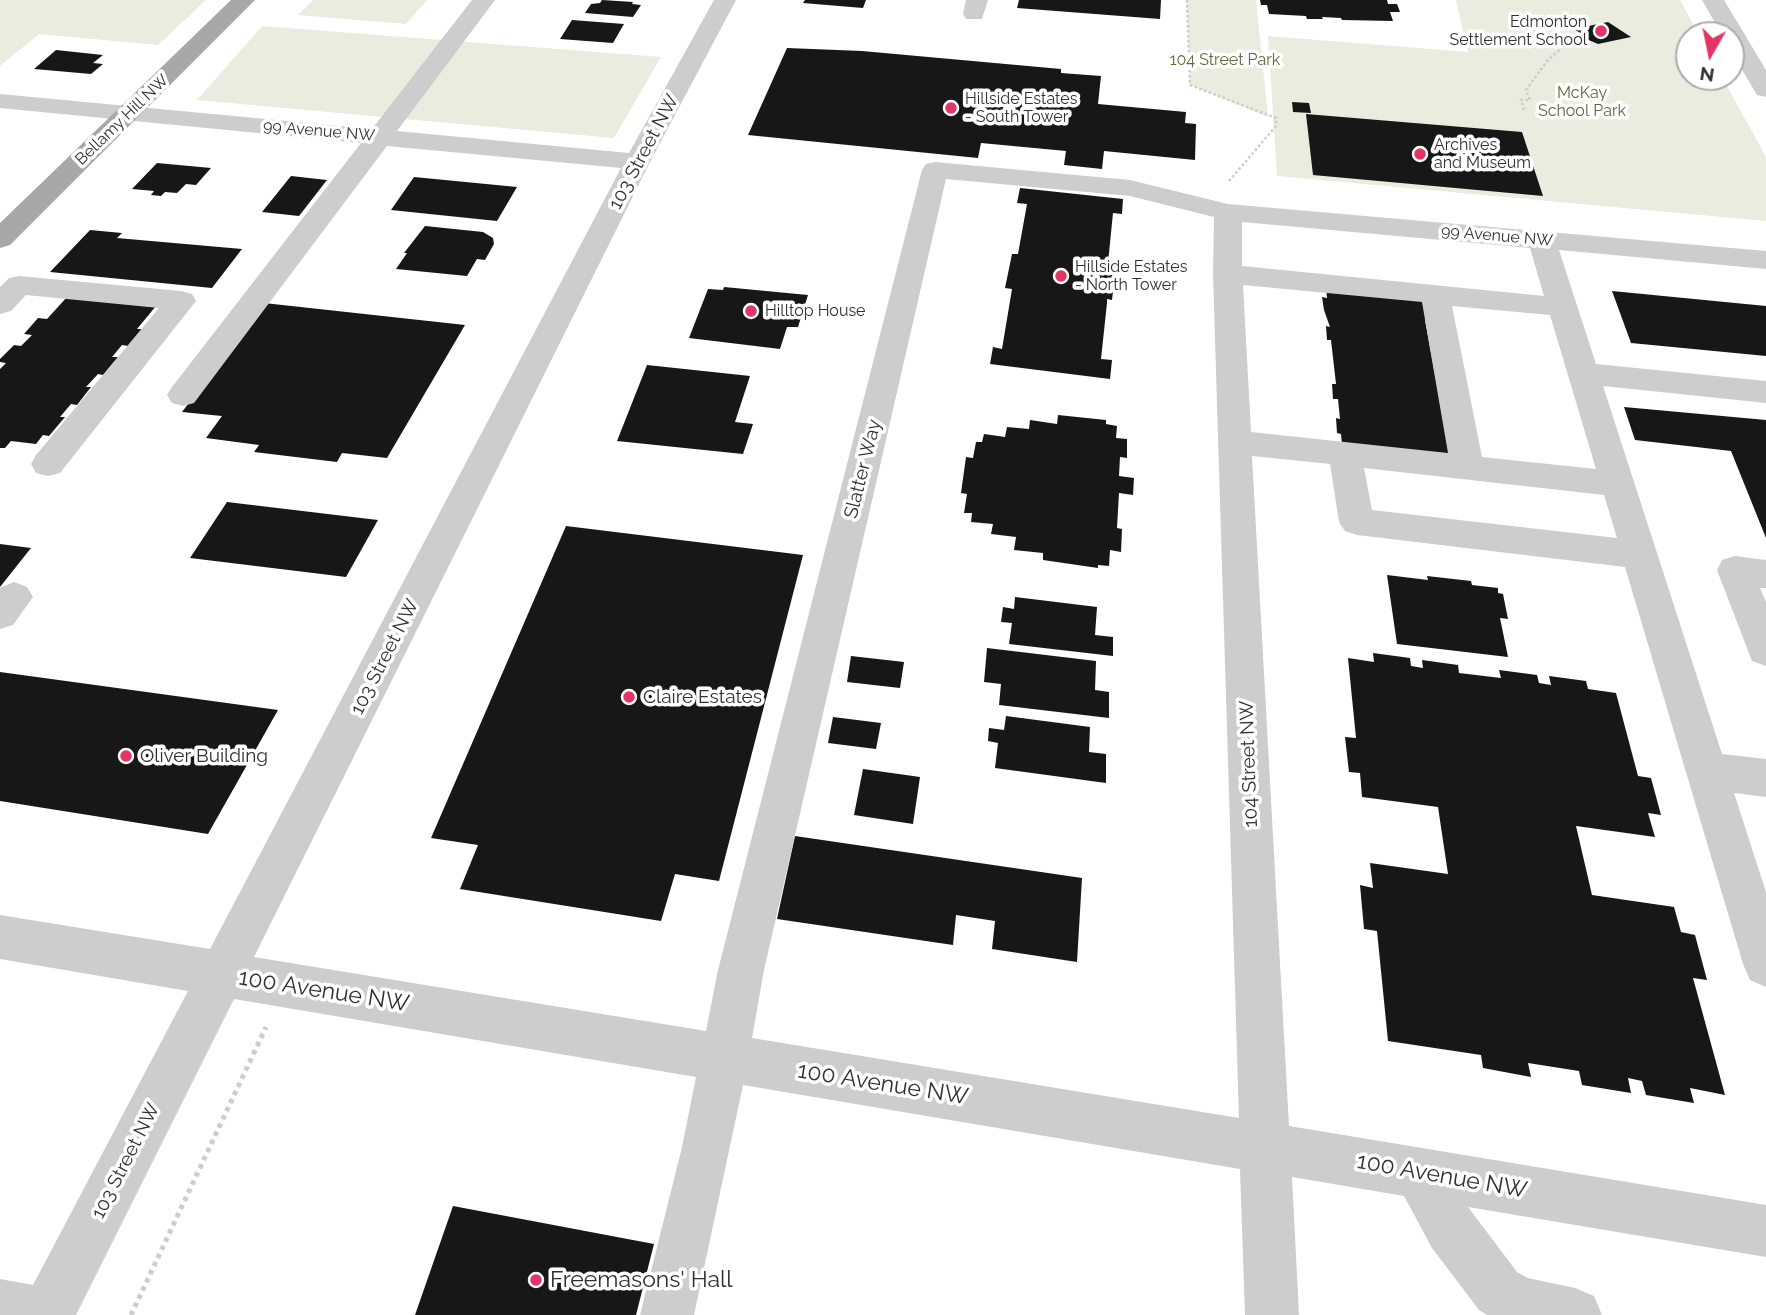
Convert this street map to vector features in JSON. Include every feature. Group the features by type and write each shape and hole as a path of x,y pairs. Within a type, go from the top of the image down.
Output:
{"main road":[{"name":"Bellamy Hill NW","path":"0,239 244,0"}],"street":[{"path":"183,395 484,0"},
{"name":"103 Street NW","path":"45,1315 637,162 725,0"},
{"path":"1713,0 1766,90"},
{"name":"99 Avenue NW","path":"0,101 637,162"},
{"name":"Slatter Way","path":"724,1057 742,966 935,170 1226,200"},
{"name":"99 Avenue NW","path":"1226,200 1554,241 1766,260"},
{"name":"104 Street NW","path":"1226,200 1272,1315"},
{"path":"1554,241 1563,307 1766,964"},
{"path":"1228,274 1563,307"},
{"path":"6,291 181,301 48,464"},
{"path":"1435,294 1468,469"},
{"path":"133,359 204,368"},
{"path":"1583,373 1766,393"},
{"path":"1235,442 1617,484"},
{"path":"1345,454 1357,522 1639,555"},
{"path":"1766,574 1735,570 1766,650"},
{"path":"1706,771 1766,779"},
{"name":"100 Avenue NW","path":"0,937 1766,1231"},
{"path":"667,1315 707,1147 724,1057"},
{"path":"1419,1172 1451,1229 1498,1291 1520,1304 1575,1315"},
{"path":"0,1306 45,1315"}],"path":[{"path":"1187,0 1190,85 1276,118 1276,126 1226,200"},
{"path":"1524,110 1521,100 1530,100 1525,90 1548,60 1572,39 1578,38"},
{"path":"131,1315 266,1027"}],"green space":[{"path":"0,0 206,0 158,45 39,34 0,66"},
{"path":"313,0 427,0 406,24 298,15"},
{"name":"104 Street Park","path":"1187,0 1256,0 1268,117 1190,85"},
{"name":"McKay School Park","path":"1456,0 1680,0 1691,21 1675,21 1675,91 1730,91 1766,157 1766,221 1277,176 1268,36 1468,52"},
{"path":"262,26 661,57 614,138 197,100"}],"building":[{"path":"602,0 641,5 633,17 585,13 591,4 600,3"},
{"path":"805,0 866,0 863,8 803,3"},
{"path":"1019,0 1161,0 1160,19 1017,8"},
{"path":"1260,0 1387,0 1388,4 1397,4 1400,12 1390,12 1393,21 1322,17 1323,19 1307,19 1306,16 1269,14 1267,5 1261,5"},
{"path":"572,20 624,24 613,43 560,39"},
{"name":"Edmonton Settlement School","path":"1608,22 1631,37 1598,44 1577,35 1582,34 1574,29"},
{"name":"Hillside Estates - South Tower","path":"787,48 862,51 1061,69 1061,73 1101,76 1098,104 1186,112 1185,123 1196,124 1195,160 1104,151 1102,169 1064,165 1066,151 981,143 978,158 748,135"},
{"path":"56,50 103,55 93,63 103,64 91,74 34,69"},
{"path":"1292,102 1309,103 1311,113 1293,112"},
{"name":"Archives and Museum","path":"1306,114 1522,132 1543,196 1313,175"},
{"path":"157,163 211,168 196,185 186,184 177,193 165,192 161,196 151,195 154,191 132,189"},
{"path":"291,176 327,180 299,216 262,212"},
{"path":"414,177 517,187 497,221 391,210"},
{"name":"Hillside Estates - North Tower","path":"1020,188 1123,199 1122,214 1113,213 1108,263 1116,265 1112,300 1107,299 1101,359 1112,360 1110,379 990,364 993,347 1002,349 1012,289 1005,288 1012,254 1018,254 1027,204 1017,203"},
{"path":"425,226 483,232 493,238 494,244 485,260 477,259 467,276 396,269 407,253 404,253"},
{"path":"90,230 122,233 117,238 242,249 212,288 50,272"},
{"name":"Hilltop House","path":"724,287 808,295 798,327 787,327 780,349 689,338 708,289 723,290"},
{"path":"1326,288 1421,298 1431,321 1425,320 1450,457 1342,445 1341,434 1337,433 1336,418 1340,419 1338,399 1333,399 1332,384 1336,384 1331,340 1327,340 1326,326 1330,327 1322,297 1327,298"},
{"path":"1612,291 1766,306 1766,356 1631,343"},
{"path":"67,297 156,306 137,329 142,329 128,346 122,345 112,357 118,357 103,375 98,374 86,387 91,387 77,405 71,404 60,417 65,417 49,436 43,435 36,444 11,441 5,448 0,448 0,369 6,363 0,362 0,359 14,345 21,346 32,335 24,334 38,318 47,319"},
{"path":"264,303 465,325 387,458 342,453 337,462 254,452 259,445 206,438 222,416 182,412"},
{"path":"647,365 750,376 735,422 753,424 743,454 617,441"},
{"path":"1624,407 1766,420 1766,538 1731,451 1635,440"},
{"path":"1058,415 1106,420 1106,424 1117,426 1116,438 1127,439 1127,458 1120,457 1119,476 1134,478 1133,495 1119,493 1117,528 1122,529 1121,552 1110,550 1109,566 1098,565 1098,568 1043,560 1043,553 1014,550 1016,537 991,534 993,524 971,522 972,513 964,513 967,494 961,493 966,457 973,458 976,442 982,442 984,434 1005,437 1007,427 1029,429 1030,420 1057,424"},
{"path":"227,502 378,520 346,577 190,558"},
{"name":"Claire Estates","path":"566,526 803,555 719,881 675,874 661,921 460,889 478,845 431,838"},
{"path":"0,544 31,548 0,587"},
{"path":"1387,575 1471,581 1472,585 1498,588 1498,593 1503,594 1508,619 1500,618 1508,657 1397,644"},
{"path":"1015,597 1097,607 1095,635 1113,637 1113,656 1009,644 1012,623 1001,622 1003,607 1014,609"},
{"path":"987,648 1096,661 1095,690 1109,692 1109,718 999,705 1001,684 984,682"},
{"path":"1373,653 1410,658 1411,666 1423,668 1422,660 1458,665 1459,673 1501,678 1499,670 1537,675 1539,683 1551,685 1549,676 1586,681 1588,689 1616,693 1638,776 1651,778 1661,815 1648,813 1655,837 1576,826 1592,895 1674,907 1681,932 1695,935 1707,980 1693,978 1725,1095 1690,1088 1694,1103 1646,1095 1642,1081 1628,1078 1631,1093 1582,1085 1579,1071 1528,1063 1531,1077 1483,1068 1481,1055 1388,1041 1377,931 1364,929 1360,885 1373,888 1370,863 1448,874 1438,807 1362,797 1360,773 1349,772 1345,737 1356,738 1348,658 1374,662"},
{"path":"851,656 904,662 900,688 847,682"},
{"name":"Oliver Building","path":"0,672 278,710 208,834 0,801"},
{"path":"1006,716 1090,727 1089,752 1106,754 1106,783 995,768 998,743 988,741 989,728 1004,730"},
{"path":"833,717 881,723 876,749 828,743"},
{"path":"863,769 920,777 913,824 854,815"},
{"path":"795,836 1082,878 1077,962 992,949 995,921 956,915 953,945 777,919"},
{"name":"Freemasons' Hall","path":"453,1206 654,1244 636,1315 415,1315"}],"place":[{"name":"Edmonton Settlement School","path":"1601,31"},
{"name":"Hillside Estates - South Tower","path":"951,108"},
{"name":"Archives and Museum","path":"1420,154"},
{"name":"Hillside Estates - North Tower","path":"1061,276"},
{"name":"Hilltop House","path":"751,311"},
{"name":"Claire Estates","path":"629,697"},
{"name":"Oliver Building","path":"126,756"},
{"name":"Freemasons' Hall","path":"536,1280"}]}
